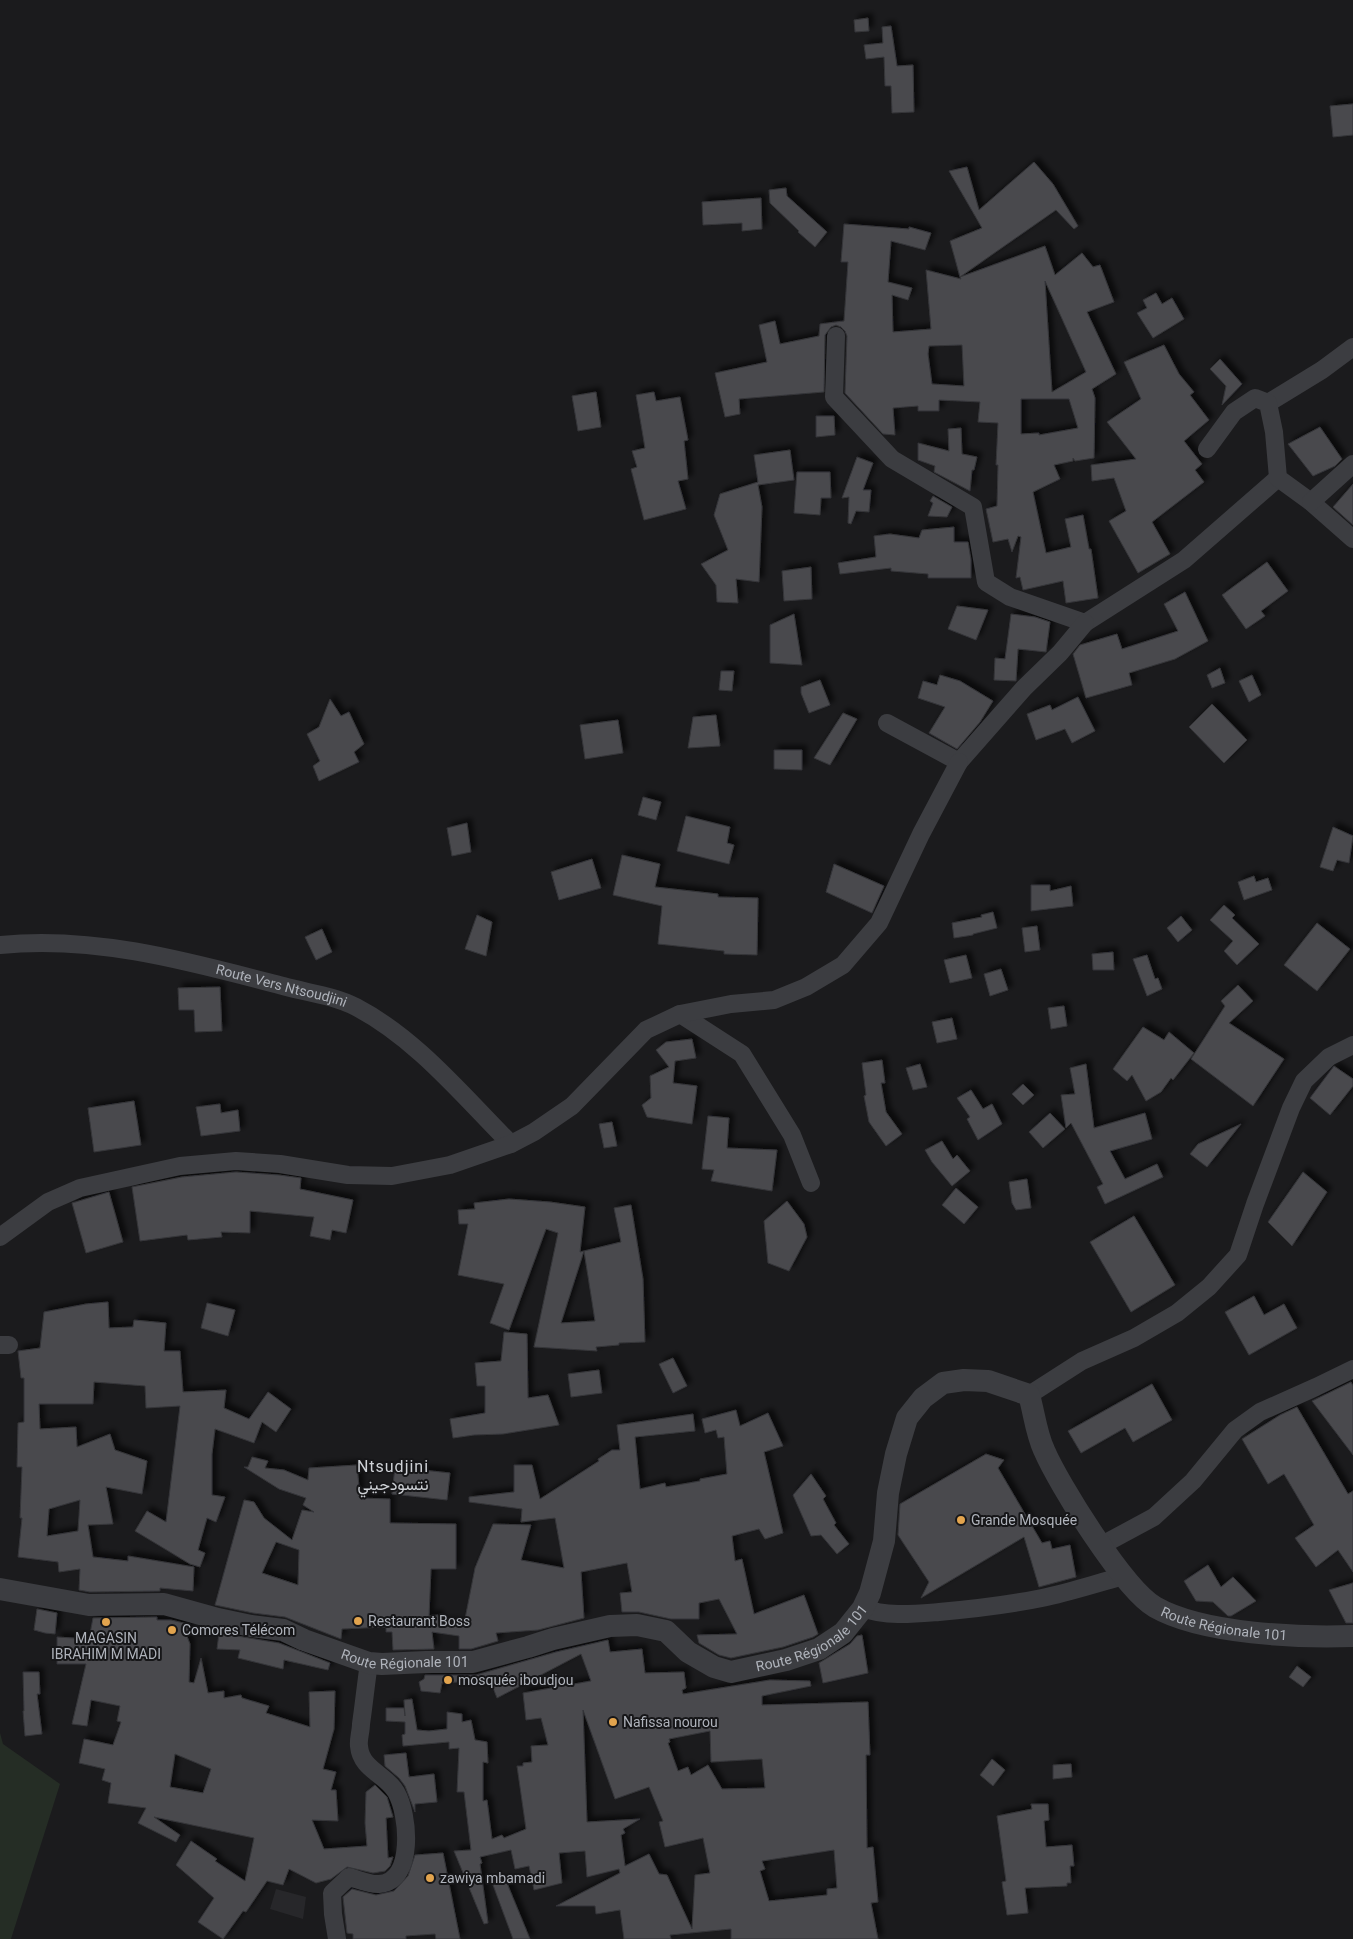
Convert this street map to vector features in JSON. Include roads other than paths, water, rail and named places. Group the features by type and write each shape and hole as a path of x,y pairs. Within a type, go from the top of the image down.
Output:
{"street":[{"path":"836,336 834,397 892,459 973,507 986,582 1010,597 1085,623"},
{"path":"1268,403 1322,370 1353,347"},
{"path":"1207,449 1234,412 1255,398 1268,403"},
{"path":"1268,403 1274,432 1278,478 1311,502 1353,539"},
{"path":"1311,502 1353,464"},
{"path":"0,1237 48,1202 80,1188 180,1166 236,1161 280,1164 348,1175 392,1176 450,1165 511,1144 534,1132 572,1106 646,1030 680,1014 731,1004 774,1000 806,987 844,965 879,923 921,834 959,762 1024,688 1060,653 1085,623 1184,560 1278,478"},
{"path":"887,723 959,762"},
{"name":"Route Vers Ntsoudjini","path":"0,944 70,943 147,953 218,968 285,987 322,994 355,1006 396,1032 436,1067 511,1144"},
{"path":"680,1014 742,1054 792,1135 811,1183"},
{"path":"1029,1395 1082,1361 1134,1338 1177,1313 1209,1287 1238,1255 1291,1108 1304,1081 1329,1057 1353,1045"},
{"path":"1102,1545 1154,1517 1193,1481 1235,1430 1260,1412 1316,1388 1353,1369"},
{"name":"Route Régionale 101","path":"0,1589 89,1605 164,1604 218,1619 283,1630 304,1640 369,1663 382,1664 473,1662 553,1639 600,1628 637,1625 666,1631 688,1652 714,1667 731,1672 786,1660 819,1649 843,1633 863,1608 870,1593 884,1541 888,1493 896,1454 907,1418 923,1398 943,1383 964,1380 988,1381 1029,1395 1043,1449 1067,1491 1102,1545 1136,1592 1155,1607 1186,1620 1222,1628 1262,1633 1333,1637 1353,1636"},
{"path":"863,1608 894,1614 922,1614 968,1610 1043,1598 1124,1576"},
{"path":"337,1939 332,1892 349,1878 379,1884 390,1879 402,1868 406,1846 405,1814 396,1791 378,1773 366,1766 358,1747 369,1663"}],"place":[{"name":"Grande Mosquée","path":"961,1520"},
{"name":"Restaurant Boss","path":"358,1621"},
{"name":"MAGASIN IBRAHIM M MADI","path":"106,1622"},
{"name":"Comores Télécom","path":"172,1630"},
{"name":"mosquée iboudjou","path":"448,1680"},
{"name":"Nafissa nourou","path":"613,1722"},
{"name":"zawiya mbamadi","path":"430,1878"}],"district":[{"name":"Ntsudjini نتسودجيني","path":"393,1475"}]}
